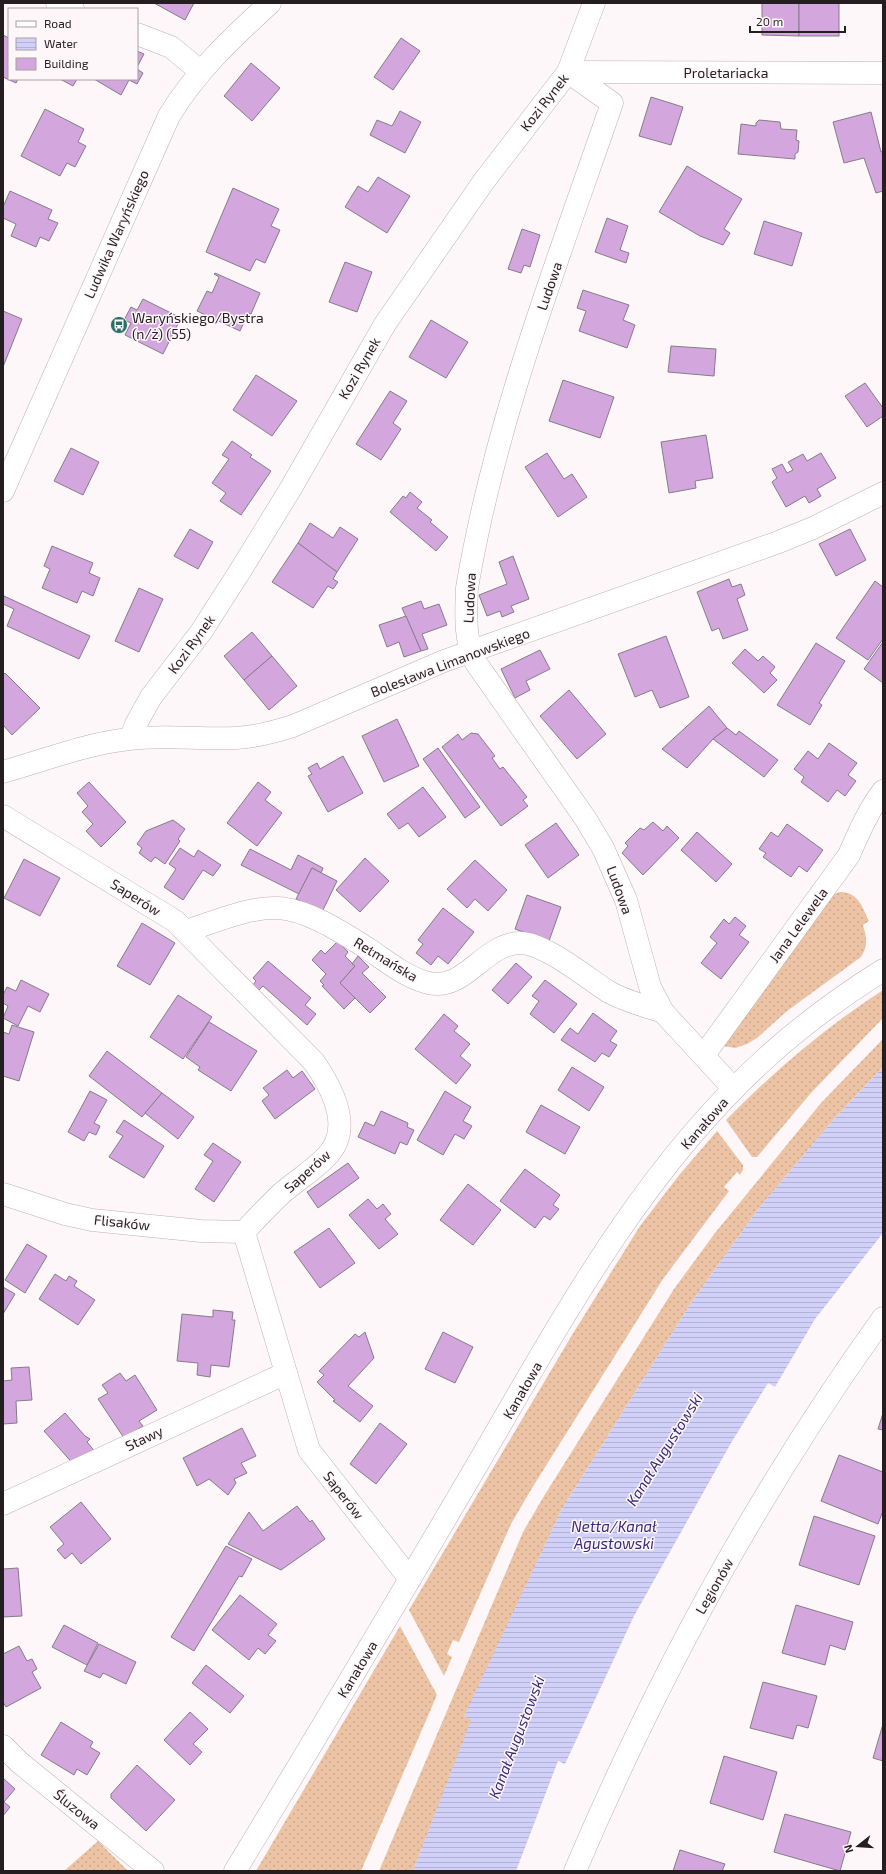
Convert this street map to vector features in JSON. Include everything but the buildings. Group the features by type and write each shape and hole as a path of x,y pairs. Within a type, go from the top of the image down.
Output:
{"street":[{"path":"58,3 70,8"},
{"name":"Ludwika Waryńskiego","path":"3,491 169,116 183,93 200,71 270,3"},
{"name":"Kozi Rynek","path":"131,738 136,724 151,697 201,632 242,568 291,488 385,324 484,181 568,72 594,3"},
{"path":"138,34 171,47 200,71"},
{"name":"Proletariacka","path":"568,72 883,73"},
{"name":"Ludowa","path":"568,72 612,103 532,333 495,457 467,588 467,631 470,651 476,663 585,818 603,848 626,900 650,987 663,1012 734,1089"},
{"name":"Bolesława Limanowskiego","path":"3,772 100,743 131,738 236,738 272,733 293,726 470,651 776,543 813,528 883,493"},
{"name":"Jana Lelewela","path":"704,1055 849,855 859,831 874,803 883,791"},
{"name":"Saperów","path":"3,816 175,921 314,1062 326,1080 335,1097 338,1112 336,1143 328,1155 282,1194 244,1232 309,1450 410,1579"},
{"name":"Retmańska","path":"186,931 252,911 278,908 306,915 335,927 406,974 425,983 442,984 458,979 490,954 507,946 522,943 536,946 547,952 611,993 636,1004 663,1012"},
{"name":"Kanałowa","path":"235,1871 592,1272 630,1215 669,1164 712,1112 766,1058 850,991 883,970"},
{"name":"Flisaków","path":"3,1194 65,1214 92,1220 201,1230 244,1232"},
{"name":"Legionów","path":"575,1871 608,1794 684,1637 773,1482 853,1360 883,1318"},
{"name":"Stawy","path":"3,1504 286,1373"},
{"name":"Śluzowa","path":"3,1746 19,1762 153,1871"}],"shaded area":[{"path":"840,892 851,894 859,901 869,921 863,925 866,942 865,949 861,957 787,1011 757,1038 747,1044 735,1048 723,1046 834,894"},
{"path":"883,990 883,1018 811,1093 757,1157 752,1157 726,1120 801,1050 841,1019"},
{"path":"883,1039 883,1067 835,1118 759,1208 691,1303 562,1509 465,1716 472,1720 413,1871 379,1871 523,1532 544,1496 674,1289 715,1233 821,1103"},
{"path":"717,1131 743,1165 743,1170 740,1175 737,1172 724,1187 729,1191 663,1279 532,1488 511,1524 459,1642 453,1640 447,1654 452,1657 444,1676 409,1610 572,1335 640,1226 680,1174"},
{"path":"400,1626 437,1695 361,1871 256,1871"},
{"path":"98,1841 128,1871 64,1871"}],"water":[{"name":"Netta/Kanał Agustowski","path":"883,1067 883,1233 815,1319 775,1387 768,1383 731,1443 634,1616 565,1764 558,1761 516,1871 413,1871 471,1720 464,1716 562,1509 691,1303 759,1208 835,1118"}],"place":[{"name":"Waryńskiego/Bystra (n/ż) (55)","path":"119,325"}],"water label":[{"name":"Kanał Augustowski","path":"664,1449"},
{"name":"Kanał Augustowski","path":"516,1737"}]}
